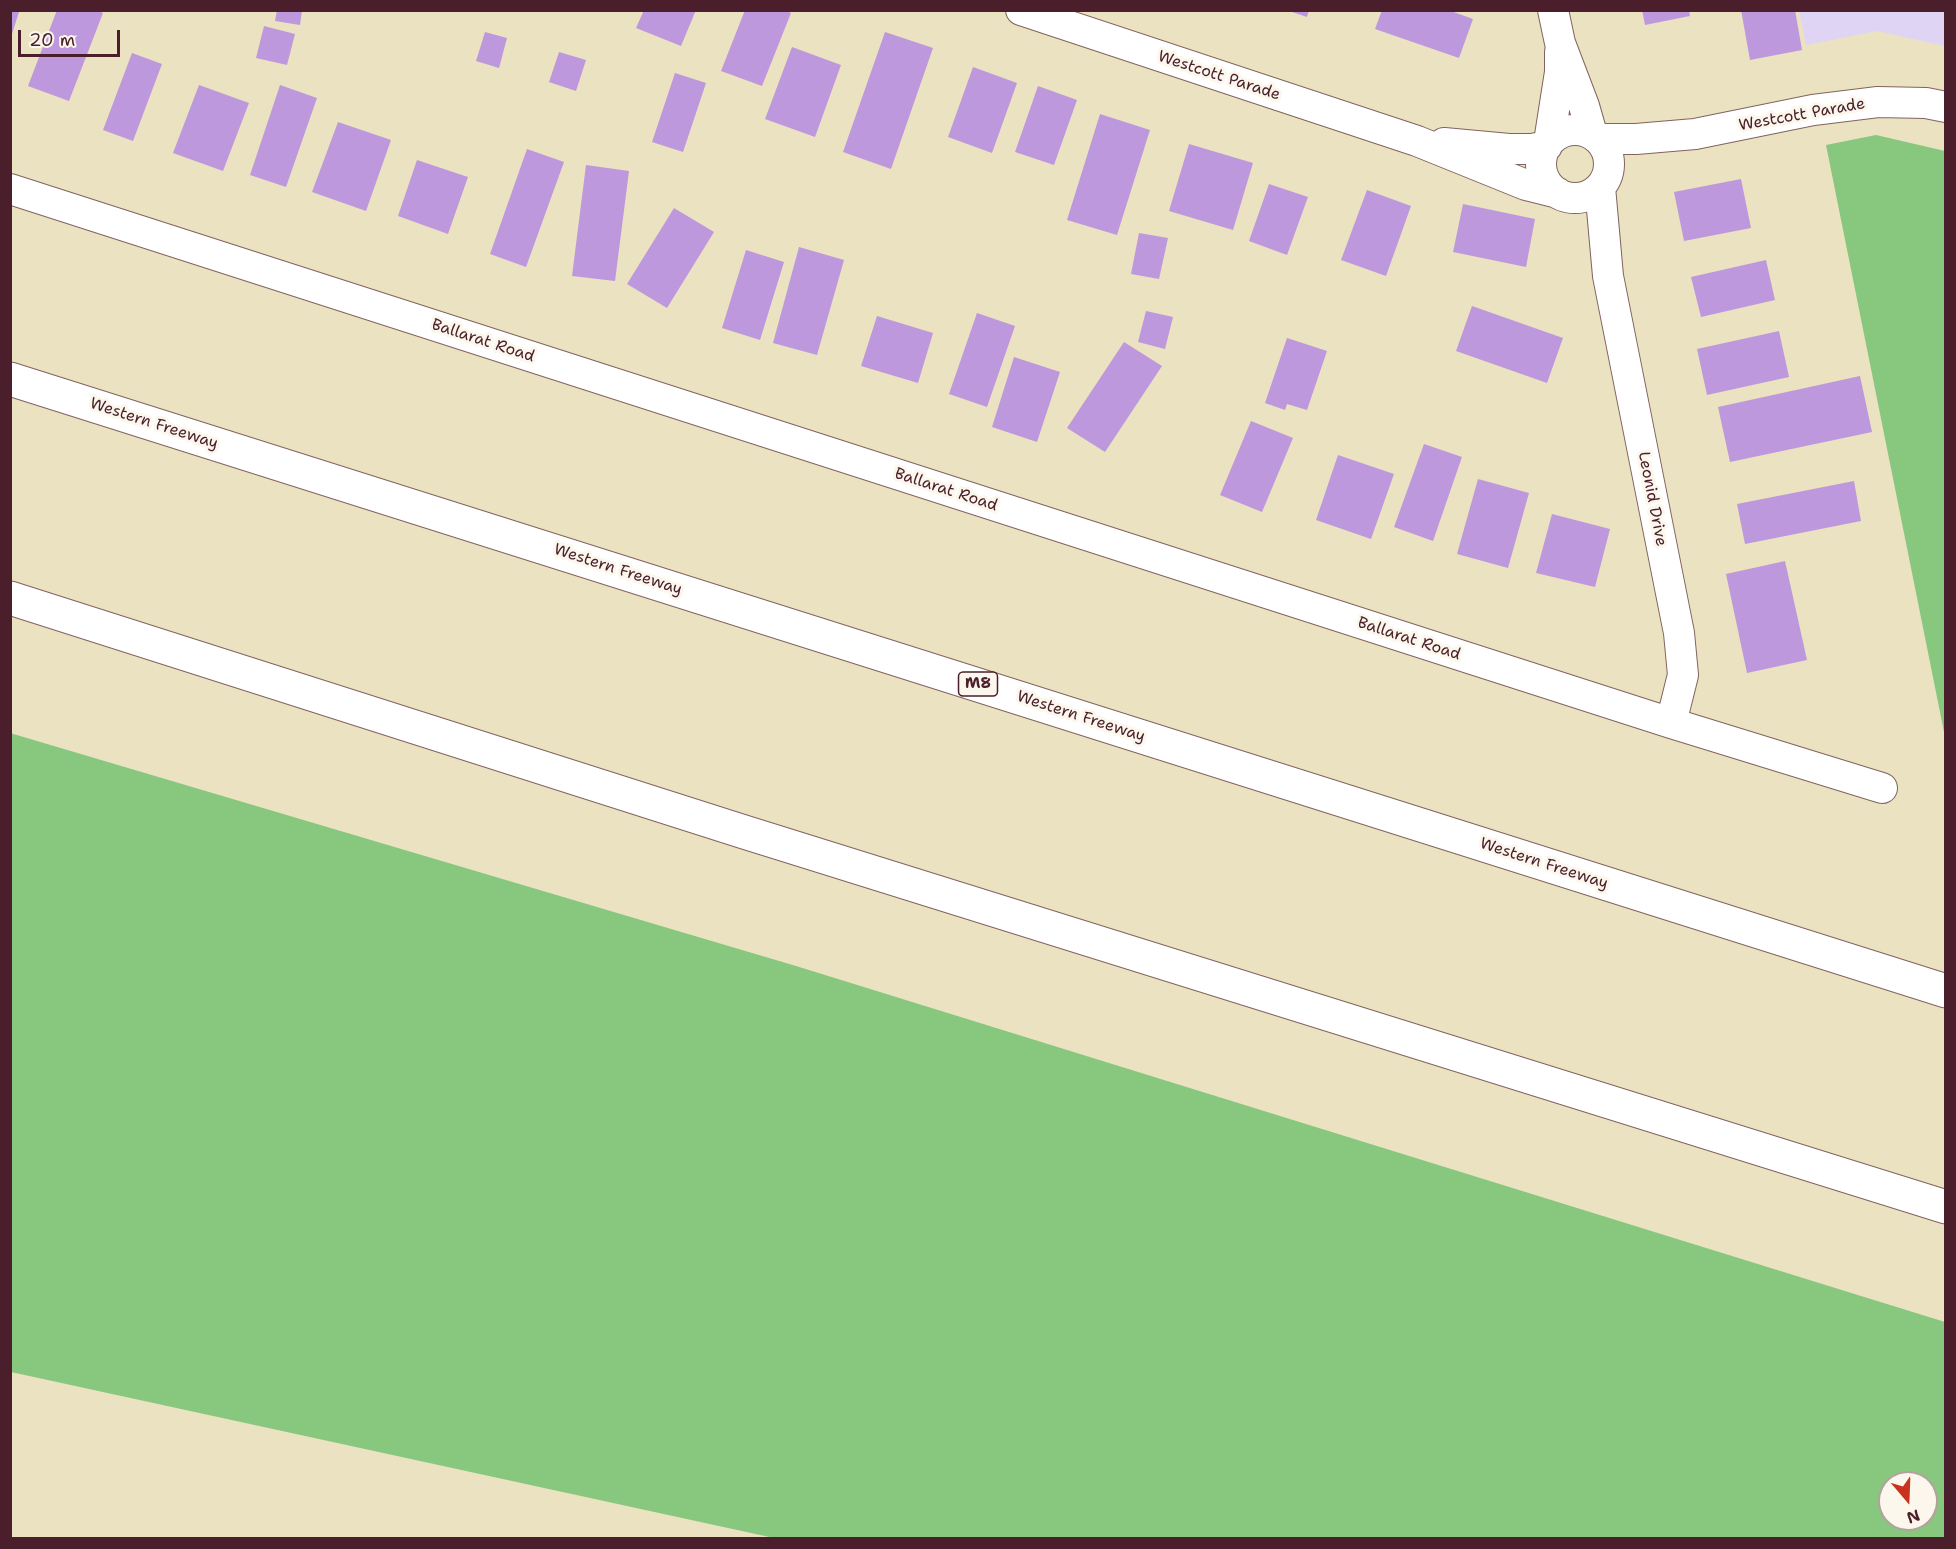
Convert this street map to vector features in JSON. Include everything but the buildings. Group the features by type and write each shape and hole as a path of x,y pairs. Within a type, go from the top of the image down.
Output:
{"highway":[{"name":"Western Freeway","path":"10,379 1946,991"},
{"path":"10,598 741,831 1946,1207"}],"street":[{"name":"Westcott Parade","path":"1021,10 1417,141 1526,185 1560,194"},
{"path":"1553,10 1560,44 1595,136 1606,148 1609,158 1610,169 1603,183 1592,194 1582,197 1560,194 1549,186 1541,166 1542,156 1548,144 1560,72 1560,44"},
{"name":"Westcott Parade","path":"1595,136 1636,139 1695,134 1813,110 1878,102 1946,107"},
{"path":"1548,144 1558,134 1569,131 1581,130 1595,136"},
{"name":"Westcott Parade","path":"1603,183 1625,163 1695,134"},
{"name":"Westcott Parade","path":"1417,141 1509,149 1533,149 1548,144"},
{"name":"Leonid Drive","path":"1603,183 1608,276 1679,633 1683,675 1671,723"},
{"name":"Ballarat Road","path":"10,189 1671,723 1882,788"},
{"name":"Leonid Drive","path":"1560,194 1575,212 1608,276"}],"shaded area":[{"path":"1799,11 1945,11 1945,46 1877,31 1806,45"}],"green space":[{"path":"1876,135 1945,151 1945,737 1826,145"},
{"path":"10,733 796,966 1945,1322 1945,1538 774,1538 11,1372"}]}
